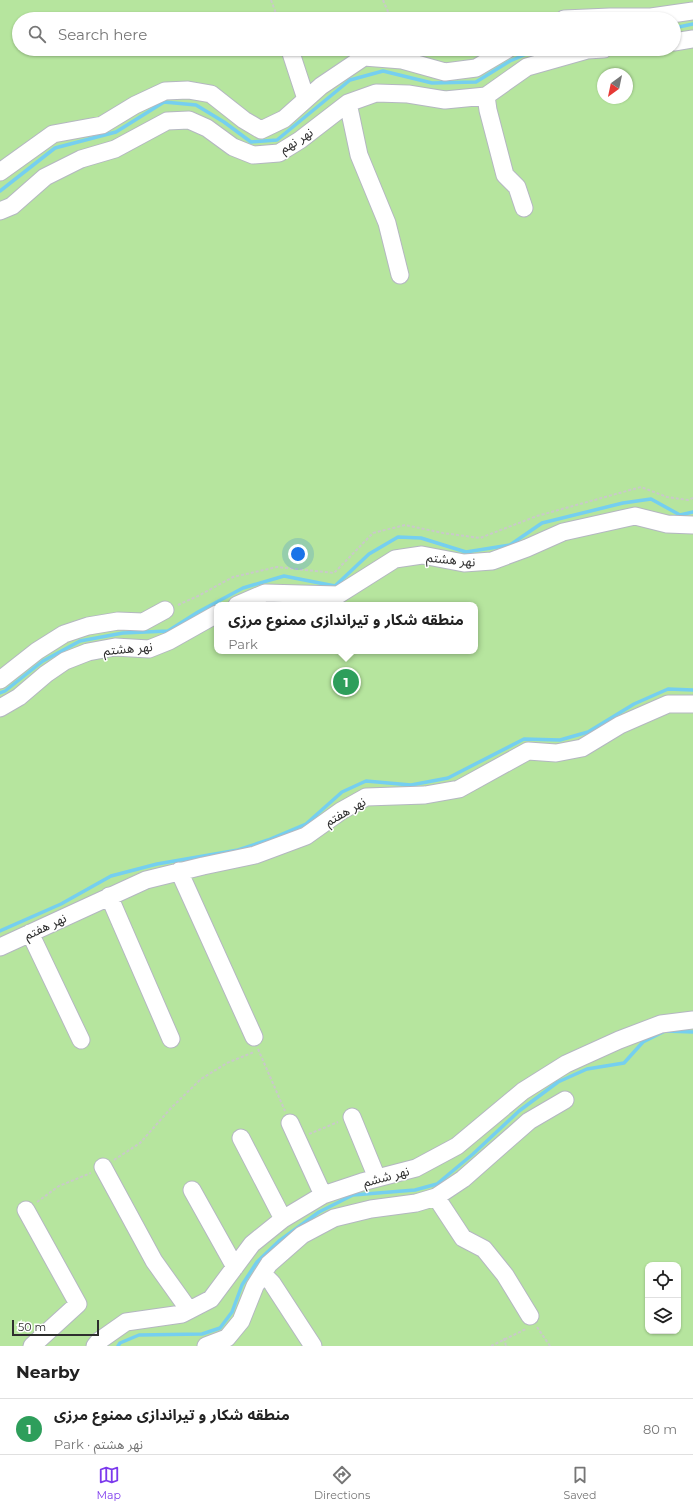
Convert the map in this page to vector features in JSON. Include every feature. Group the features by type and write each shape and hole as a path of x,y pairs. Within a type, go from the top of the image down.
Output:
{"street":[{"path":"681,13 693,11"},
{"path":"681,41 693,39"},
{"path":"292,56 306,99"},
{"path":"0,172 53,134 102,125 165,91 188,90 211,94 244,120 261,130 284,119 321,86 364,57 402,60 444,72 476,68 496,56"},
{"path":"524,208 517,187 505,175 488,110 486,96 526,67 565,56"},
{"name":"نهر نهم","path":"0,211 12,206 45,177 81,159 115,149 167,121 189,120 207,128 233,147 253,155 279,153 300,140 348,103 376,93 408,94 445,100 486,96"},
{"path":"348,103 360,155 387,223 400,275"},
{"name":"نهر هشتم","path":"244,602 265,593 338,595 395,559 422,555 464,563 492,561 563,532 635,516 667,524 693,525"},
{"path":"0,680 37,651 64,634 88,626 118,621 143,622 165,610"},
{"name":"نهر هشتم","path":"0,708 19,697 46,674 65,661 88,652 115,647 149,649 169,641 214,616"},
{"name":"نهر هفتم","path":"0,947 146,880 179,871 255,855 306,836 341,811 366,797 425,796 459,789 528,751 556,753 582,748 620,725 668,704 693,704"},
{"path":"179,871 256,1043"},
{"path":"109,896 171,1039"},
{"path":"30,933 81,1040"},
{"name":"نهر ششم","path":"95,1346 99,1341 126,1322 182,1314 211,1299 252,1244 283,1219 323,1195 377,1178 416,1168 457,1146 523,1091 566,1064 619,1040 661,1024 693,1020"},
{"path":"206,1346 227,1338 241,1321 255,1286 269,1264 302,1235 334,1218 371,1209 416,1203 436,1197 463,1179 529,1121 565,1100"},
{"path":"352,1117 377,1178"},
{"path":"290,1123 323,1195"},
{"path":"241,1138 283,1219"},
{"path":"103,1167 154,1261 189,1310"},
{"path":"192,1190 235,1267"},
{"path":"436,1197 464,1238 484,1248 505,1275 532,1320"},
{"path":"26,1210 78,1304 32,1346"},
{"path":"263,1274 272,1283 313,1346"}],"path":[{"path":"271,0 275,12"},
{"path":"383,0 389,12"},
{"path":"165,610 198,596 233,577 270,568 277,567 334,573 373,532 405,525 443,533 480,538 537,516 641,487 667,497 688,500 693,498"},
{"path":"26,1210 59,1186 103,1167 140,1143 171,1108 201,1079 256,1043 290,1123"},
{"path":"297,1139 352,1117"},
{"path":"491,1346 532,1320 550,1346"},
{"path":"504,1338 506,1346"}],"green space":[{"path":"0,0 693,0 693,1346 0,1346"}],"waterway":[{"path":"681,27 693,24"},
{"path":"0,191 55,148 116,132 164,102 196,105 224,122 251,142 277,140 350,80 383,71 432,83 476,82 510,61 522,56"},
{"path":"217,602 243,588 284,576 335,586 369,554 398,537 421,538 466,552 510,545 542,523 623,503 651,499 680,515 693,512"},
{"path":"0,693 5,691 43,661 80,641 123,633 168,631 214,603"},
{"path":"0,931 61,904 111,876 157,864 238,850 268,840 306,824 342,792 366,781 411,785 448,778 524,739 560,740 588,732 634,704 668,689 693,690"},
{"path":"118,1346 120,1343 139,1335 202,1334 220,1328 232,1312 242,1285 257,1262 279,1241 319,1212 353,1195 415,1190 437,1184 473,1154 519,1111 558,1082 587,1069 624,1063 643,1042 665,1031 693,1032"}],"place":[{"name":"منطقه شکار و تیراندازی ممنوع مرزی","path":"346,682"}]}
